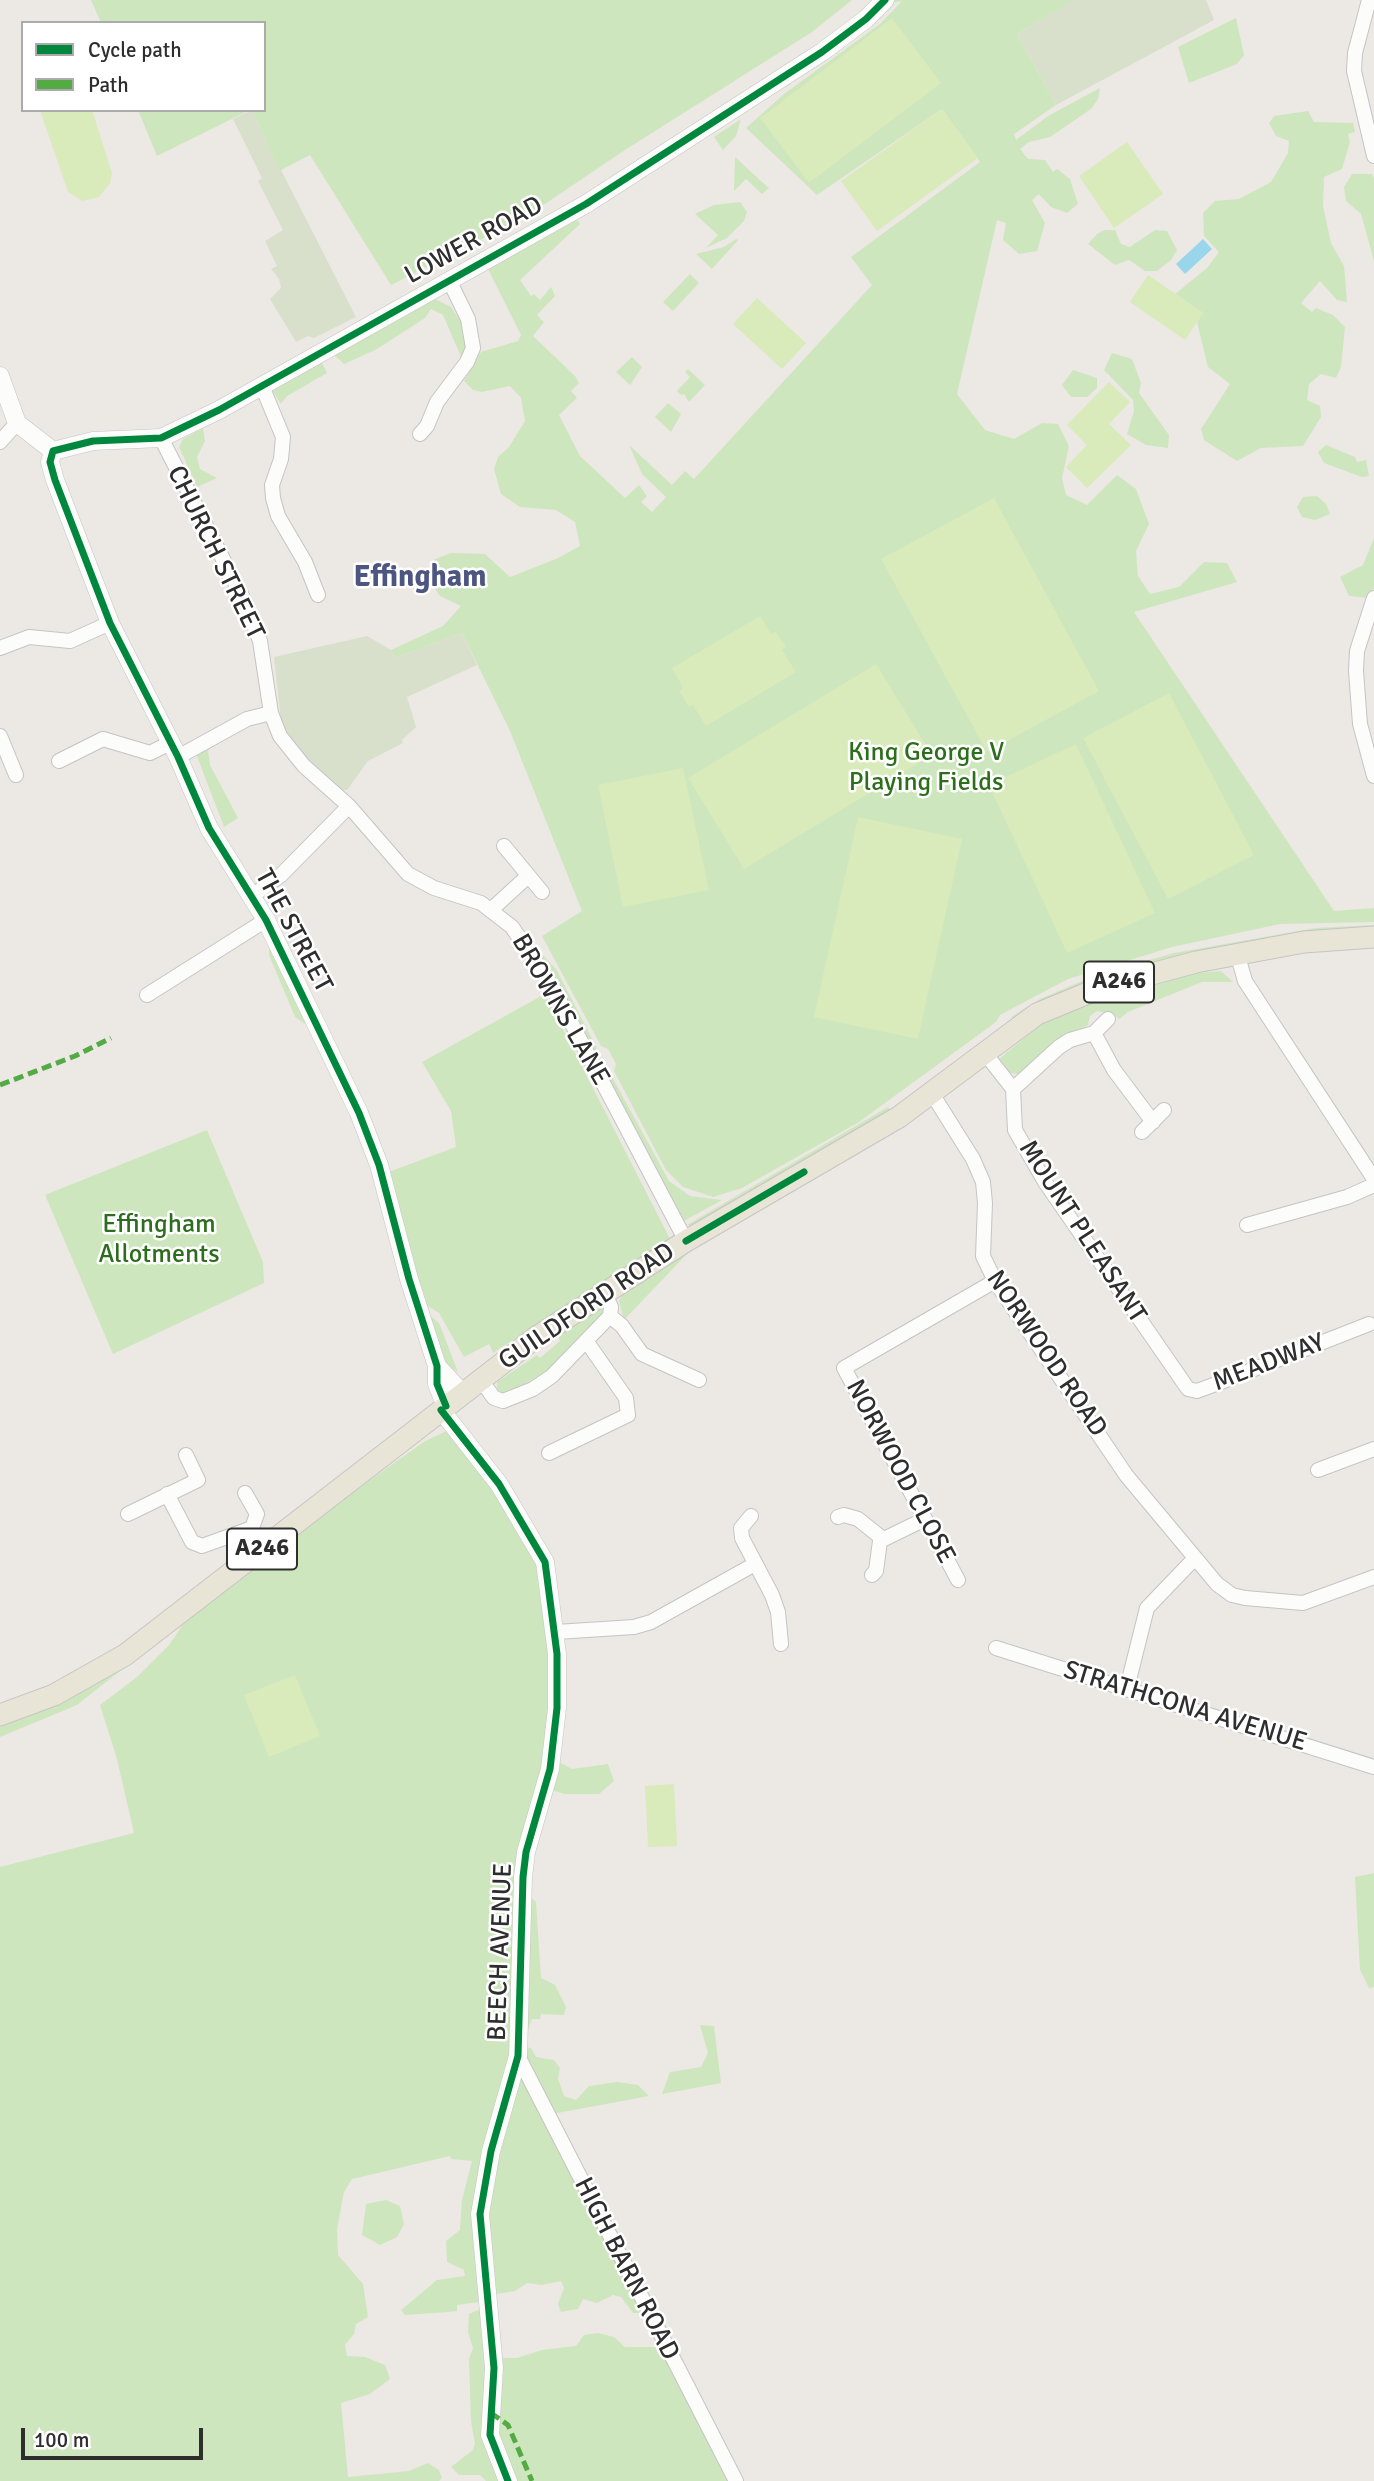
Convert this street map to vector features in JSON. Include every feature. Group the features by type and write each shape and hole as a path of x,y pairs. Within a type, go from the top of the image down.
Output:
{"main road":[{"name":"GUILDFORD ROAD","path":"0,1715 54,1695 111,1664 480,1379 685,1241 871,1135 1037,1014 1068,1000 1133,978 1237,953 1304,942 1374,937"}],"street":[{"name":"LOWER ROAD","path":"53,451 93,441 161,438 262,386 586,204 822,52 885,0"},
{"path":"1370,0 1355,53 1354,71 1374,156"},
{"path":"420,433 432,418 437,402 467,362 473,348 468,319 449,280"},
{"path":"0,376 17,423 53,451"},
{"path":"262,386 283,437 281,458 272,485 273,498 278,516 305,562 318,595"},
{"path":"0,442 17,423"},
{"name":"CHURCH STREET","path":"161,438 253,622 264,659 271,713 280,736 304,766 349,806"},
{"name":"THE STREET","path":"53,451 50,462 55,480 110,624 174,750 209,828 266,920 359,1113 379,1165 411,1288 450,1403"},
{"path":"1374,598 1357,651 1356,671 1360,724 1374,776"},
{"path":"0,648 29,637 70,641 110,624"},
{"path":"59,761 103,739 150,753 174,750 247,719 271,713"},
{"path":"0,736 16,775"},
{"path":"252,896 281,875 349,806"},
{"name":"BROWNS LANE","path":"349,806 416,880 492,909 520,936 553,988 685,1241"},
{"path":"503,846 542,892"},
{"path":"492,909 528,876"},
{"path":"147,995 266,920"},
{"path":"1237,953 1245,981 1374,1180"},
{"path":"984,1052 1013,1089 1070,1040 1094,1033 1108,1019"},
{"path":"1094,1033 1114,1070 1153,1122"},
{"name":"MOUNT PLEASANT","path":"1013,1089 1013,1122 1021,1140 1049,1188 1176,1373"},
{"name":"NORWOOD ROAD","path":"931,1093 973,1158 983,1182 983,1256 995,1281 1126,1475 1217,1584 1232,1595 1265,1602 1303,1603 1374,1577"},
{"path":"1142,1132 1164,1110"},
{"path":"1247,1225 1347,1197 1374,1185"},
{"name":"NORWOOD CLOSE","path":"958,1580 844,1368 995,1281"},
{"path":"480,1379 494,1398 512,1399 552,1376 610,1316 611,1307 604,1293"},
{"path":"610,1316 622,1326 642,1354 699,1380"},
{"name":"MEADWAY","path":"1176,1373 1188,1388 1197,1391 1369,1324"},
{"path":"549,1453 628,1415 626,1398 587,1342"},
{"name":"BEECH AVENUE","path":"450,1403 545,1562 555,1632 554,1742 523,1877 518,2056 491,2151 480,2214 494,2368 490,2435 508,2481"},
{"path":"1318,1470 1374,1450"},
{"path":"128,1514 198,1480 186,1455"},
{"path":"167,1494 187,1534 198,1546 208,1545 252,1528 257,1514 245,1493"},
{"path":"838,1517 844,1515 858,1519 883,1539"},
{"path":"751,1516 741,1528 778,1612 781,1644"},
{"path":"872,1575 876,1571 880,1541 925,1519"},
{"path":"252,1528 266,1546"},
{"path":"1127,1688 1147,1608 1195,1558"},
{"path":"555,1632 634,1627 651,1622 755,1564"},
{"name":"STRATHCONA AVENUE","path":"996,1648 1374,1767"},
{"name":"HIGH BARN ROAD","path":"518,2056 736,2481"}],"green space":[{"path":"91,0 852,0 812,32 625,150 527,216 391,285 310,155 279,171 253,112 266,112 266,21 100,21"},
{"name":"King George V Playing Fields","path":"892,0 1141,0 1046,17 1017,34 1056,105 1014,134 1016,140 1048,116 1100,88 1098,99 1091,109 1050,137 1029,142 1020,149 1028,159 1045,160 1053,172 1057,169 1070,179 1078,204 1067,213 1051,207 1039,194 1032,200 1045,223 1037,251 1019,254 1003,240 1006,223 997,220 957,394 985,430 1014,439 1042,423 1058,424 1069,446 1062,478 1066,495 1087,505 1117,475 1136,489 1149,524 1136,551 1138,576 1150,594 1179,587 1204,562 1227,563 1237,582 1134,612 1334,911 1374,908 1374,922 1280,924 1172,947 1068,979 1000,1015 996,1022 859,1122 742,1188 713,1197 683,1187 666,1170 614,1071 616,1064 608,1049 601,1046 542,936 582,911 510,731 462,633 395,658 391,650 443,626 461,606 440,596 431,583 433,560 451,553 485,554 510,577 556,559 580,546 575,522 556,510 520,507 501,494 494,469 498,457 509,447 525,421 521,398 510,386 482,392 473,390 464,381 481,352 518,341 521,335 488,269 575,218 580,224 520,280 531,296 534,294 540,300 551,287 555,296 537,315 544,322 533,336 579,383 571,391 577,398 559,415 580,456 625,498 639,485 647,496 641,502 652,512 666,497 642,474 629,445 672,485 685,471 694,479 872,285 851,257 980,162 942,109 817,195 746,128 784,94 880,24 902,1 891,3"},
{"path":"1074,0 1206,0 1214,20 1056,105 1017,34"},
{"path":"892,18 941,83 809,183 760,118"},
{"path":"1236,18 1244,55 1237,64 1189,83 1178,47"},
{"path":"942,109 978,158 877,231 841,181"},
{"path":"1308,111 1314,122 1353,123 1355,132 1348,134 1350,142 1342,169 1324,177 1323,206 1331,243 1344,266 1347,302 1337,300 1320,281 1301,303 1312,312 1316,308 1333,315 1345,327 1341,367 1336,378 1321,374 1309,384 1307,400 1320,406 1321,417 1303,446 1261,448 1237,461 1204,440 1201,429 1230,384 1208,367 1197,322 1203,313 1175,294 1207,268 1219,252 1204,236 1203,213 1215,201 1239,199 1271,182 1288,153 1289,141 1276,136 1269,123 1274,116"},
{"path":"41,112 93,112 112,173 110,183 99,197 82,201 68,192"},
{"path":"139,112 246,112 157,156"},
{"path":"253,112 279,170 356,317 314,338 308,336 296,342 270,299 281,288 279,279 271,269 277,266 265,241 283,230 258,181 262,178 233,119"},
{"path":"741,119 736,136 723,150 714,137"},
{"path":"1127,142 1163,194 1114,228 1079,176"},
{"path":"735,157 769,188 762,194 746,179 734,191"},
{"path":"1352,174 1372,174 1374,179 1374,261 1361,214 1346,201 1344,187"},
{"path":"740,202 747,212 744,221 727,238 706,248 718,235 695,214 714,205"},
{"path":"1105,230 1115,230 1121,244 1130,247 1155,230 1167,231 1177,250 1171,260 1157,271 1145,271 1129,260 1115,265 1088,244"},
{"path":"738,240 712,269 696,254 724,247"},
{"path":"690,274 699,283 673,311 663,302"},
{"path":"1148,275 1203,313 1185,340 1130,302"},
{"path":"431,297 451,307 465,328 466,350 462,359 443,315 431,309 425,318 377,349 344,364 333,354"},
{"path":"757,298 806,343 782,369 733,324"},
{"path":"1112,353 1132,359 1141,383 1139,393 1169,435 1168,448 1146,445 1127,434 1134,411 1133,400 1104,370"},
{"path":"632,357 642,367 630,385 616,372"},
{"path":"321,361 327,373 287,396 281,404 272,390"},
{"path":"688,369 705,385 689,402 684,394 681,395 677,391 690,377 685,372"},
{"path":"1073,370 1097,378 1097,388 1087,397 1071,397 1062,385"},
{"path":"1109,382 1130,402 1109,424 1131,445 1087,488 1066,467 1087,445 1067,425"},
{"path":"668,403 681,414 671,432 655,417"},
{"path":"203,428 205,441 197,457 200,469 217,478 197,487 179,447 183,439"},
{"path":"1326,445 1355,457 1357,462 1366,460 1369,476 1362,477 1324,463 1318,452"},
{"path":"1317,496 1326,504 1330,514 1315,520 1302,517 1297,507 1303,497"},
{"path":"994,498 1099,691 987,752 881,559"},
{"path":"1374,538 1374,587 1369,598 1349,596 1340,577 1363,565"},
{"path":"760,616 771,634 776,632 786,647 782,650 796,672 706,726 693,705 689,707 679,691 683,688 672,668"},
{"path":"462,633 477,665 407,697 416,727 402,740 403,743 368,761 347,790 337,790 290,741 281,721 274,657 367,636 391,650 395,658"},
{"path":"876,664 932,755 744,869 688,778"},
{"path":"1169,693 1254,855 1168,899 1083,738"},
{"path":"214,744 208,751 210,765 238,818 224,827 195,751"},
{"path":"1076,744 1155,913 1067,953 989,785"},
{"path":"683,768 709,890 623,907 598,785"},
{"path":"858,817 962,839 918,1039 814,1017"},
{"path":"1374,925 1374,930 1339,932 1014,1020 1011,1017 1040,999 1096,975 1174,953 1315,928"},
{"path":"269,944 305,1024 295,1017 269,955"},
{"path":"538,950 556,969 600,1054 593,1053"},
{"path":"1216,964 1224,967 1197,973 1221,971 1233,982 1202,982 1128,1012 1119,1019 1114,1014 1097,1011 1090,1016 1088,1025 1060,1038 1022,1075 1007,1072 1002,1066 1000,1058 1050,1017 1098,997"},
{"path":"545,994 670,1239 493,1353 489,1344 464,1357 439,1313 423,1303 386,1173 456,1147 451,1111 422,1062"},
{"path":"606,1066 669,1181 690,1196 722,1200 682,1222 604,1074"},
{"path":"888,1107 892,1113 823,1155 740,1196 697,1226 687,1225"},
{"name":"Effingham Allotments","path":"207,1130 263,1262 264,1283 113,1354 45,1195"},
{"path":"680,1254 685,1256 624,1320 619,1301 624,1290"},
{"path":"598,1308 603,1309 604,1313 550,1370 511,1391 501,1393 497,1390 497,1382 537,1355 540,1358 560,1341 558,1335"},
{"path":"424,1310 439,1323 458,1372 445,1364"},
{"path":"449,1430 476,1462 540,1570 552,1670 546,1736 542,1751 547,1761 532,1815 520,2067 643,2313 633,2313 621,2297 613,2295 597,2303 583,2299 578,2309 561,2312 558,2304 564,2288 561,2281 542,2285 527,2283 515,2291 497,2294 498,2337 488,2433 507,2481 486,2481 480,2475 459,2475 451,2467 473,2450 475,2443 471,2422 469,2359 473,2348 468,2332 469,2314 480,2309 479,2302 457,2305 457,2311 448,2312 405,2315 401,2310 437,2280 465,2276 464,2270 447,2262 446,2241 460,2230 462,2200 472,2161 451,2159 450,2156 352,2179 344,2192 337,2229 338,2255 363,2284 368,2317 356,2324 354,2334 345,2345 347,2356 365,2357 385,2365 390,2379 370,2394 341,2403 348,2477 409,2471 428,2463 439,2470 442,2478 439,2481 0,2481 0,1867 134,1833 117,1759 100,1705 137,1677 169,1645 190,1614 314,1520 425,1441"},
{"path":"130,1663 77,1705 0,1737 0,1723"},
{"path":"295,1675 320,1736 269,1757 244,1695"},
{"path":"559,1762 572,1769 608,1764 614,1781 599,1794 564,1794 552,1790"},
{"path":"674,1784 677,1846 648,1847 645,1786"},
{"path":"1374,1873 1374,1987 1369,1988 1360,1970 1355,1877"},
{"path":"532,1898 536,1902 541,1978 555,1985 566,2007 564,2015 541,2014 540,2019 532,2019 526,2035 528,1899"},
{"path":"700,2025 714,2026 721,2083 662,2094 670,2072 701,2067 708,2053"},
{"path":"524,2047 531,2048 536,2057 554,2060 560,2068 558,2079 564,2096 576,2100 589,2086 617,2082 638,2085 649,2096 552,2114 525,2057"},
{"path":"386,2200 400,2206 404,2224 397,2237 380,2245 362,2235 366,2204"},
{"path":"598,2333 614,2337 625,2347 660,2347 728,2481 514,2481 496,2442 500,2358 517,2358 542,2350 576,2346 584,2335"}],"water":[{"path":"1203,239 1212,249 1185,274 1176,264"}],"marked path":[{"path":"0,1085 75,1056 111,1038"},
{"path":"491,2413 508,2425 532,2481"}],"cycle path":[{"path":"446,1406 437,1384 437,1366 409,1279 379,1165 359,1113 266,920 209,828 178,757 110,623 55,480 50,462 53,451 93,441 161,438 219,410 586,204 822,52 866,19 885,0"},
{"path":"686,1241 804,1172"},
{"path":"441,1410 499,1484 545,1562 557,1654 557,1708 550,1769 526,1852 523,1877 518,2056 491,2151 480,2214 494,2368 490,2435 508,2481"}],"district":[{"name":"Effingham","path":"420,578"}]}
